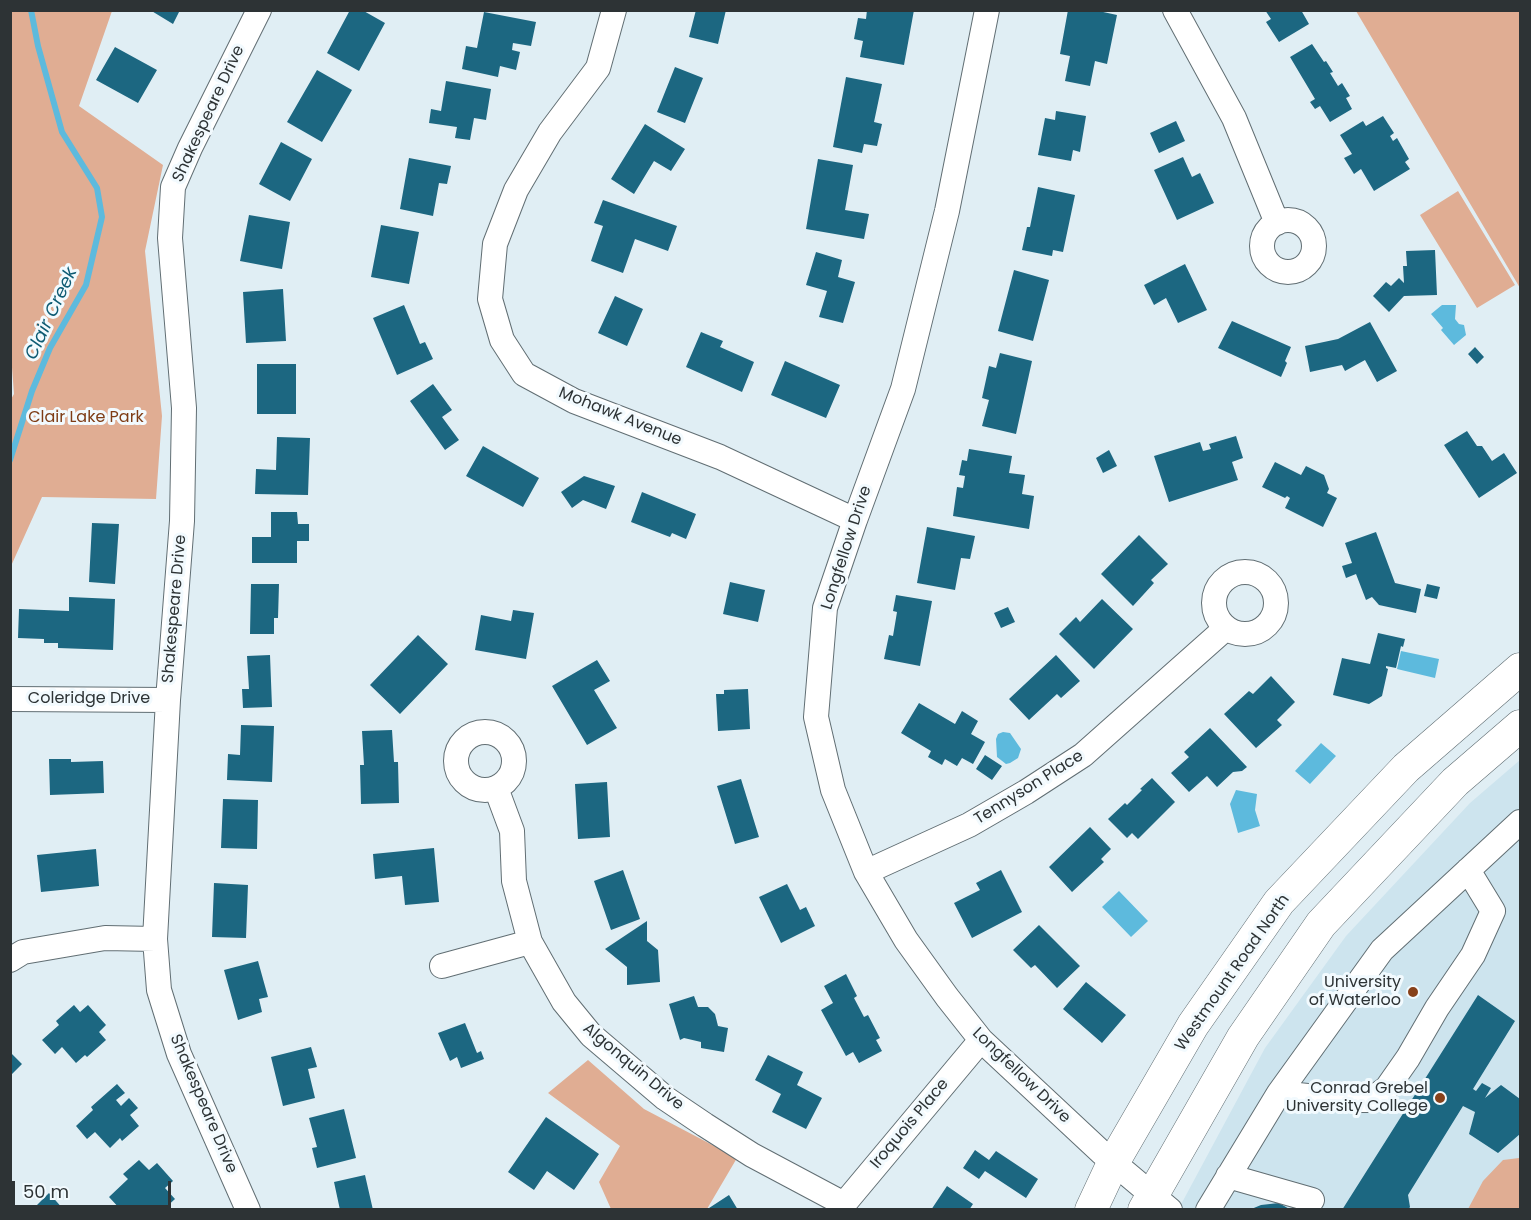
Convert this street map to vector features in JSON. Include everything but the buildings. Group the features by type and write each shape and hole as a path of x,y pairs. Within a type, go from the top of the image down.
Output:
{"main road":[{"name":"Westmount Road North","path":"1091,1209 1113,1163 1193,1025 1279,902 1406,768 1521,669"},
{"path":"1155,1205 1243,1036 1321,924 1455,782 1521,726"}],"street":[{"name":"Shakespeare Drive","path":"248,1209 179,1054 159,990 155,939 168,700 182,521 184,408 170,237 173,187 259,10"},
{"name":"Mohawk Avenue","path":"614,10 598,68 550,132 516,190 495,244 490,299 502,340 524,374 574,401 720,458 855,520"},
{"name":"Longfellow Drive","path":"987,10 947,210 903,389 825,608 816,717 833,790 866,872 906,940 981,1040 1155,1205"},
{"path":"1175,10 1234,118 1277,223"},
{"name":"Tennyson Place","path":"866,872 969,825 1083,755 1226,628"},
{"name":"Coleridge Drive","path":"10,699 168,700"},
{"name":"Algonquin Drive","path":"496,788 512,831 514,881 530,942 564,1002 591,1035 665,1098 752,1155 843,1207"},
{"path":"1208,1209 1279,1093 1382,950 1521,822"},
{"path":"1279,1093 1345,1100 1370,1100 1387,1088 1473,955 1493,911 1468,870"},
{"path":"10,960 23,952 105,938 155,939"},
{"path":"442,966 530,942"},
{"name":"Iroquois Place","path":"843,1207 981,1040"},
{"path":"1228,1176 1312,1200"}],"shaded area":[{"name":"University of Waterloo","path":"1520,760 1520,1209 1178,1210 1265,1048 1346,936 1470,803"}],"green space":[{"name":"Clair Lake Park","path":"11,10 112,11 79,106 163,165 145,251 162,416 156,499 42,497 11,566 10,401 14,394 10,341"},
{"path":"1356,11 1520,11 1520,288"},
{"path":"1458,191 1515,285 1477,308 1420,215"},
{"path":"588,1060 644,1109 737,1158 707,1209 611,1209 599,1182 620,1146 548,1093"},
{"path":"1519,1158 1520,1209 1468,1209 1483,1181 1503,1160"}],"water":[{"path":"1442,305 1456,305 1455,319 1459,324 1464,325 1466,335 1454,345 1431,314"},
{"path":"1401,651 1439,659 1435,678 1397,669"},
{"path":"1010,733 1021,749 1018,758 1006,764 997,757 996,739 998,734"},
{"path":"1321,743 1336,756 1310,784 1295,771"},
{"path":"1236,790 1257,794 1255,810 1260,826 1238,833 1230,804"},
{"path":"1119,891 1148,921 1131,937 1102,907"}],"waterway":[{"name":"Clair Creek","path":"10,460 32,391 50,348 86,285 102,217 97,188 62,132 38,46 31,10"}],"place":[{"name":"University of Waterloo","path":"1413,992"},
{"name":"Conrad Grebel University College","path":"1440,1098"}]}
